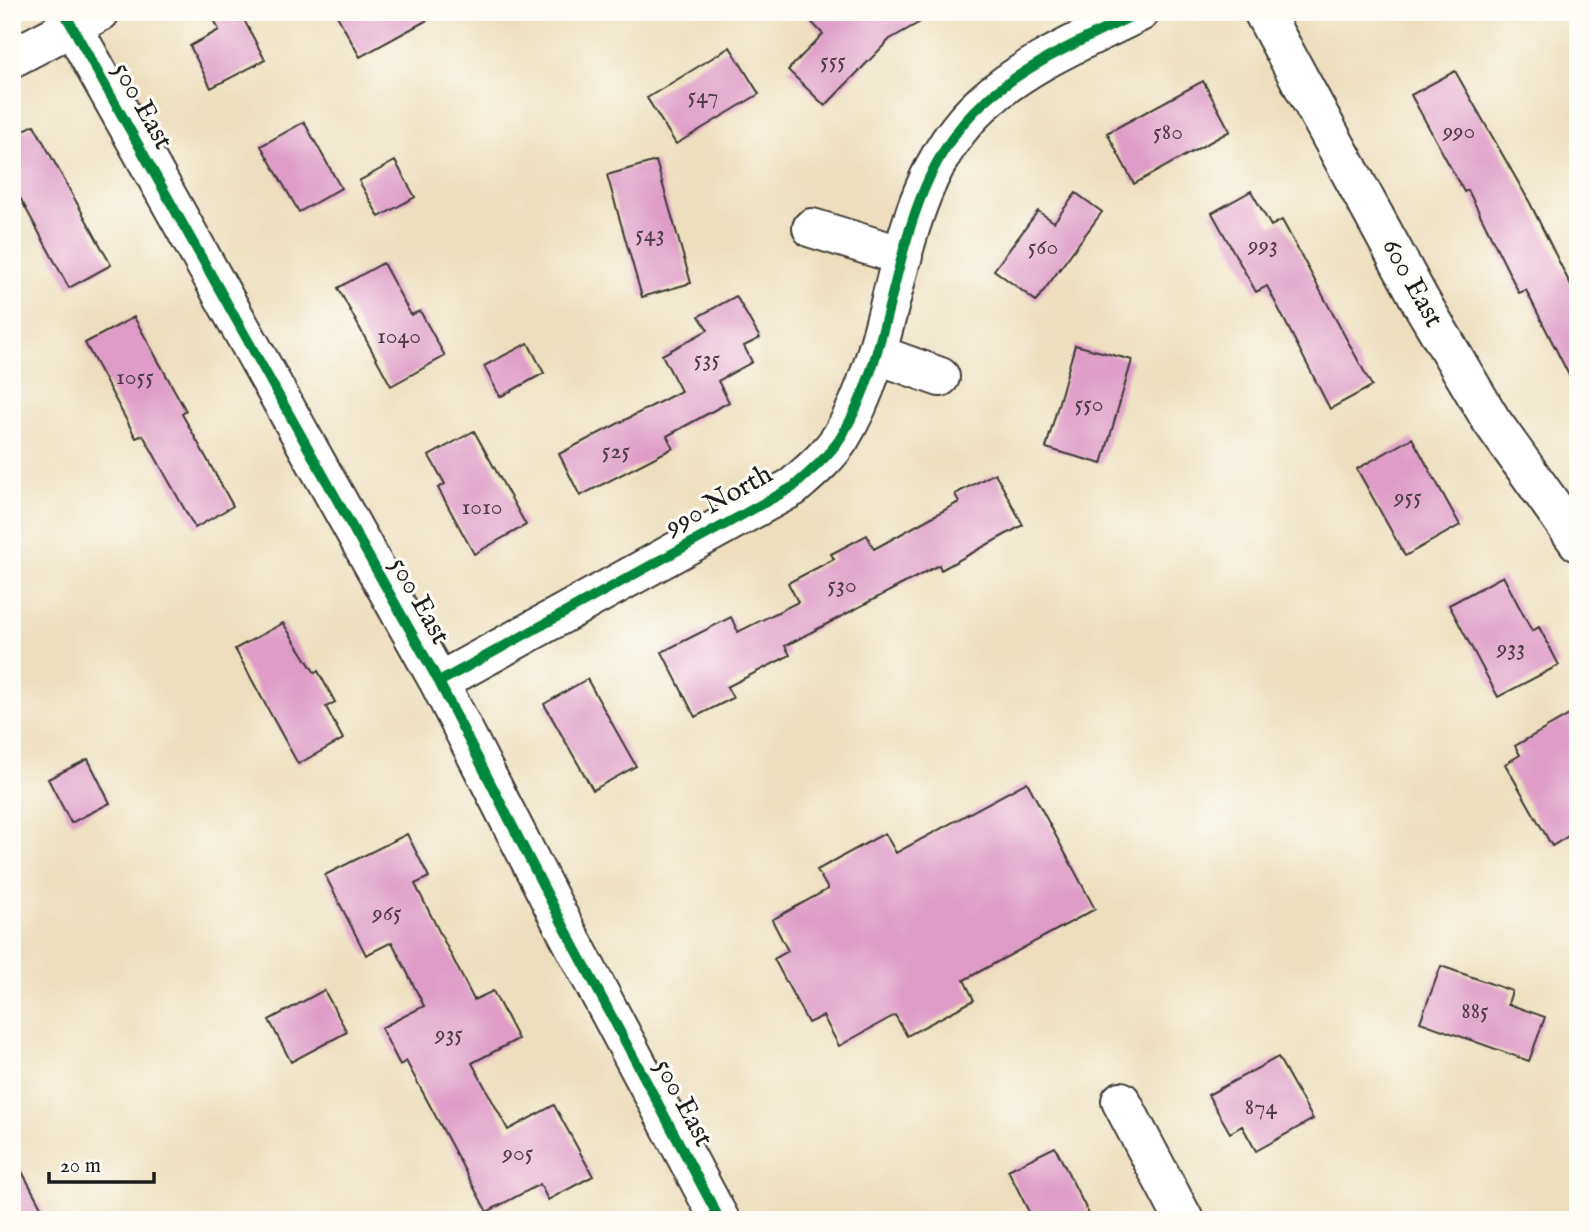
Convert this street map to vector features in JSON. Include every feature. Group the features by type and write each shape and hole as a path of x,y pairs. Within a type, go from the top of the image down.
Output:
{"street":[{"name":"990 North","path":"439,682 793,487 840,440 856,408 876,354 922,193 934,168 955,136 982,104 1047,58 1140,12"},
{"name":"600 East","path":"1263,12 1421,302 1491,420 1578,542"},
{"path":"12,58 78,17"},
{"name":"500 East","path":"78,17 439,682 720,1220"},
{"path":"812,228 903,256"},
{"path":"876,354 940,377"},
{"path":"1121,1101 1184,1220"}],"building":[{"path":"233,12 240,12 265,60 211,88 190,46 219,30 215,22"},
{"path":"335,12 442,12 360,57"},
{"path":"802,12 938,12 890,39 825,106 788,70 823,34"},
{"path":"730,47 759,94 676,144 647,98"},
{"path":"1455,71 1530,203 1578,300 1578,393 1526,290 1519,293 1468,190 1464,192 1411,95"},
{"path":"1203,81 1230,131 1134,184 1107,133"},
{"path":"304,122 341,188 299,212 261,146"},
{"path":"34,125 111,265 69,288 12,183 12,136"},
{"path":"395,161 415,197 379,217 359,181"},
{"path":"656,161 691,283 642,297 607,175"},
{"path":"1251,191 1271,226 1282,220 1372,386 1330,409 1267,286 1256,292 1212,213"},
{"path":"1076,193 1102,212 1036,301 994,270 1038,211 1054,222"},
{"path":"383,263 411,315 420,311 445,356 391,386 338,288"},
{"path":"736,296 760,338 744,346 752,362 718,381 729,402 667,436 673,448 580,496 559,454 681,391 662,355 708,330 699,316"},
{"path":"134,317 186,411 182,414 233,506 195,528 143,435 136,438 85,343"},
{"path":"528,343 544,373 500,397 484,366"},
{"path":"1075,345 1132,360 1102,464 1046,448"},
{"path":"474,431 526,525 474,554 438,488 445,484 429,456"},
{"path":"1412,438 1460,525 1405,556 1357,469"},
{"path":"995,473 1023,525 941,570 939,565 785,646 790,655 727,687 733,698 695,717 662,652 731,617 738,632 798,602 788,583 834,559 831,554 867,535 874,549 959,502 955,494"},
{"path":"1503,576 1532,631 1539,627 1559,665 1498,697 1449,605"},
{"path":"283,623 315,673 318,671 335,702 326,707 343,739 298,764 235,649"},
{"path":"587,679 636,766 593,790 544,704"},
{"path":"1578,710 1578,830 1552,846 1505,764 1520,755 1515,746"},
{"path":"88,759 110,803 71,823 48,779"},
{"path":"1027,782 1095,909 964,980 974,1000 907,1036 895,1015 839,1046 823,1016 808,1023 774,959 788,951 772,920 828,889 817,870 885,833 896,853"},
{"path":"407,834 429,877 415,884 474,1000 493,991 518,1039 472,1063 508,1130 554,1105 593,1176 548,1200 540,1184 487,1212 406,1061 400,1065 381,1028 424,1006 392,942 366,955 325,875"},
{"path":"1441,966 1512,991 1508,1004 1545,1017 1529,1061 1420,1022"},
{"path":"324,990 347,1032 291,1062 269,1020"},
{"path":"1278,1057 1313,1119 1256,1151 1242,1126 1230,1133 1208,1095"},
{"path":"1055,1147 1092,1220 1033,1220 1008,1170"},
{"path":"12,1153 48,1220 12,1220"}],"cycle path":[{"path":"64,12 439,682 560,919 720,1220"},
{"path":"439,682 793,487 819,463 841,437 861,397 913,219 930,177 952,138 983,103 1019,75 1058,52 1140,12"}]}
